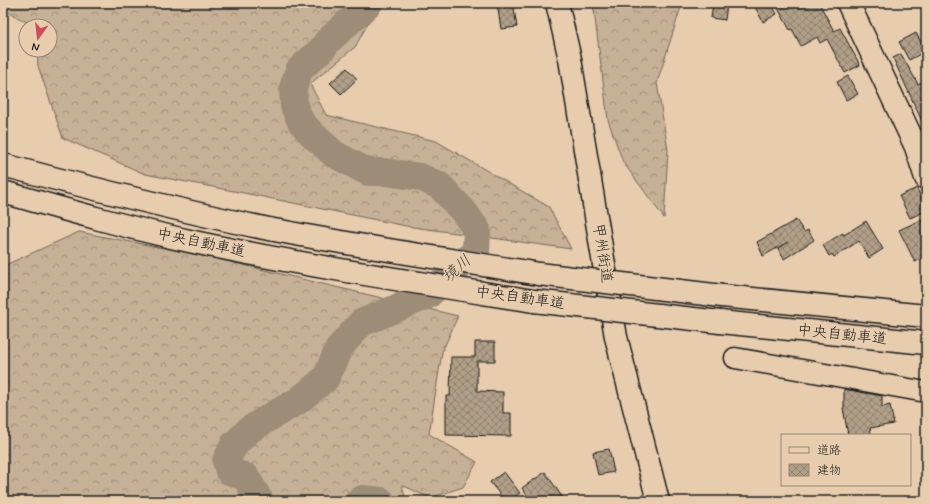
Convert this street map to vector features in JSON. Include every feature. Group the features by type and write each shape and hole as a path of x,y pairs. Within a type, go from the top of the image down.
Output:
{"main road":[{"name":"甲州街道","path":"557,3 570,59 616,337 658,501"},
{"path":"848,3 916,147 926,176"},
{"name":"中央自動車道","path":"3,165 123,197 265,228 373,248 539,274 722,296 926,316"},
{"name":"中央自動車道","path":"3,192 115,223 193,242 369,276 534,300 720,322 926,343"}],"street":[{"path":"735,358 926,392"}],"green space":[{"path":"3,3 377,3 377,7 355,47 310,84 326,115 436,141 549,207 571,249 406,226 145,174 63,138 38,66 38,58 58,58 58,18 19,18 3,9"},
{"path":"593,3 686,3 680,10 657,83 668,150 664,218 623,162 608,120"},
{"path":"79,232 205,256 458,316 442,352 429,434 477,462 463,487 430,498 402,485 406,501 3,501 3,266"}],"building":[{"path":"497,3 513,3 517,27 501,29"},
{"path":"713,3 727,3 725,20 711,18"},
{"path":"753,3 771,3 777,14 763,22"},
{"path":"775,3 819,3 834,31 840,28 860,65 845,73 827,39 820,43 817,37 801,46"},
{"path":"916,33 926,51 909,60 899,42"},
{"path":"901,54 918,84 926,80 926,130 893,58"},
{"path":"347,68 357,79 341,94 330,83"},
{"path":"848,76 858,94 846,100 837,82"},
{"path":"917,188 926,211 910,218 899,196"},
{"path":"796,220 804,232 808,230 814,240 784,259 778,249 788,242 763,256 757,242"},
{"path":"921,220 926,229 926,257 915,262 899,230"},
{"path":"866,221 883,249 869,258 859,241 834,257 832,254 829,256 823,245 843,233 844,235"},
{"path":"475,342 495,342 495,361 477,361 477,391 503,392 503,413 511,413 511,436 446,435 446,396 450,396 451,357 475,357"},
{"path":"844,389 882,396 882,407 890,405 894,424 870,428 871,433 868,434 848,434 844,408"},
{"path":"609,449 614,472 598,475 593,452"},
{"path":"504,472 520,493 509,501 505,501 490,482"},
{"path":"545,472 565,501 531,501 522,488"}],"waterway":[{"name":"境川","path":"260,501 246,477 229,471 226,461 234,445 249,430 298,401 326,378 339,348 361,323 428,295 476,251 477,230 464,212 440,186 420,177 385,172 368,172 334,154 301,122 294,106 293,88 299,70 369,3"},
{"name":"境川","path":"359,501 363,499 381,501"}]}
